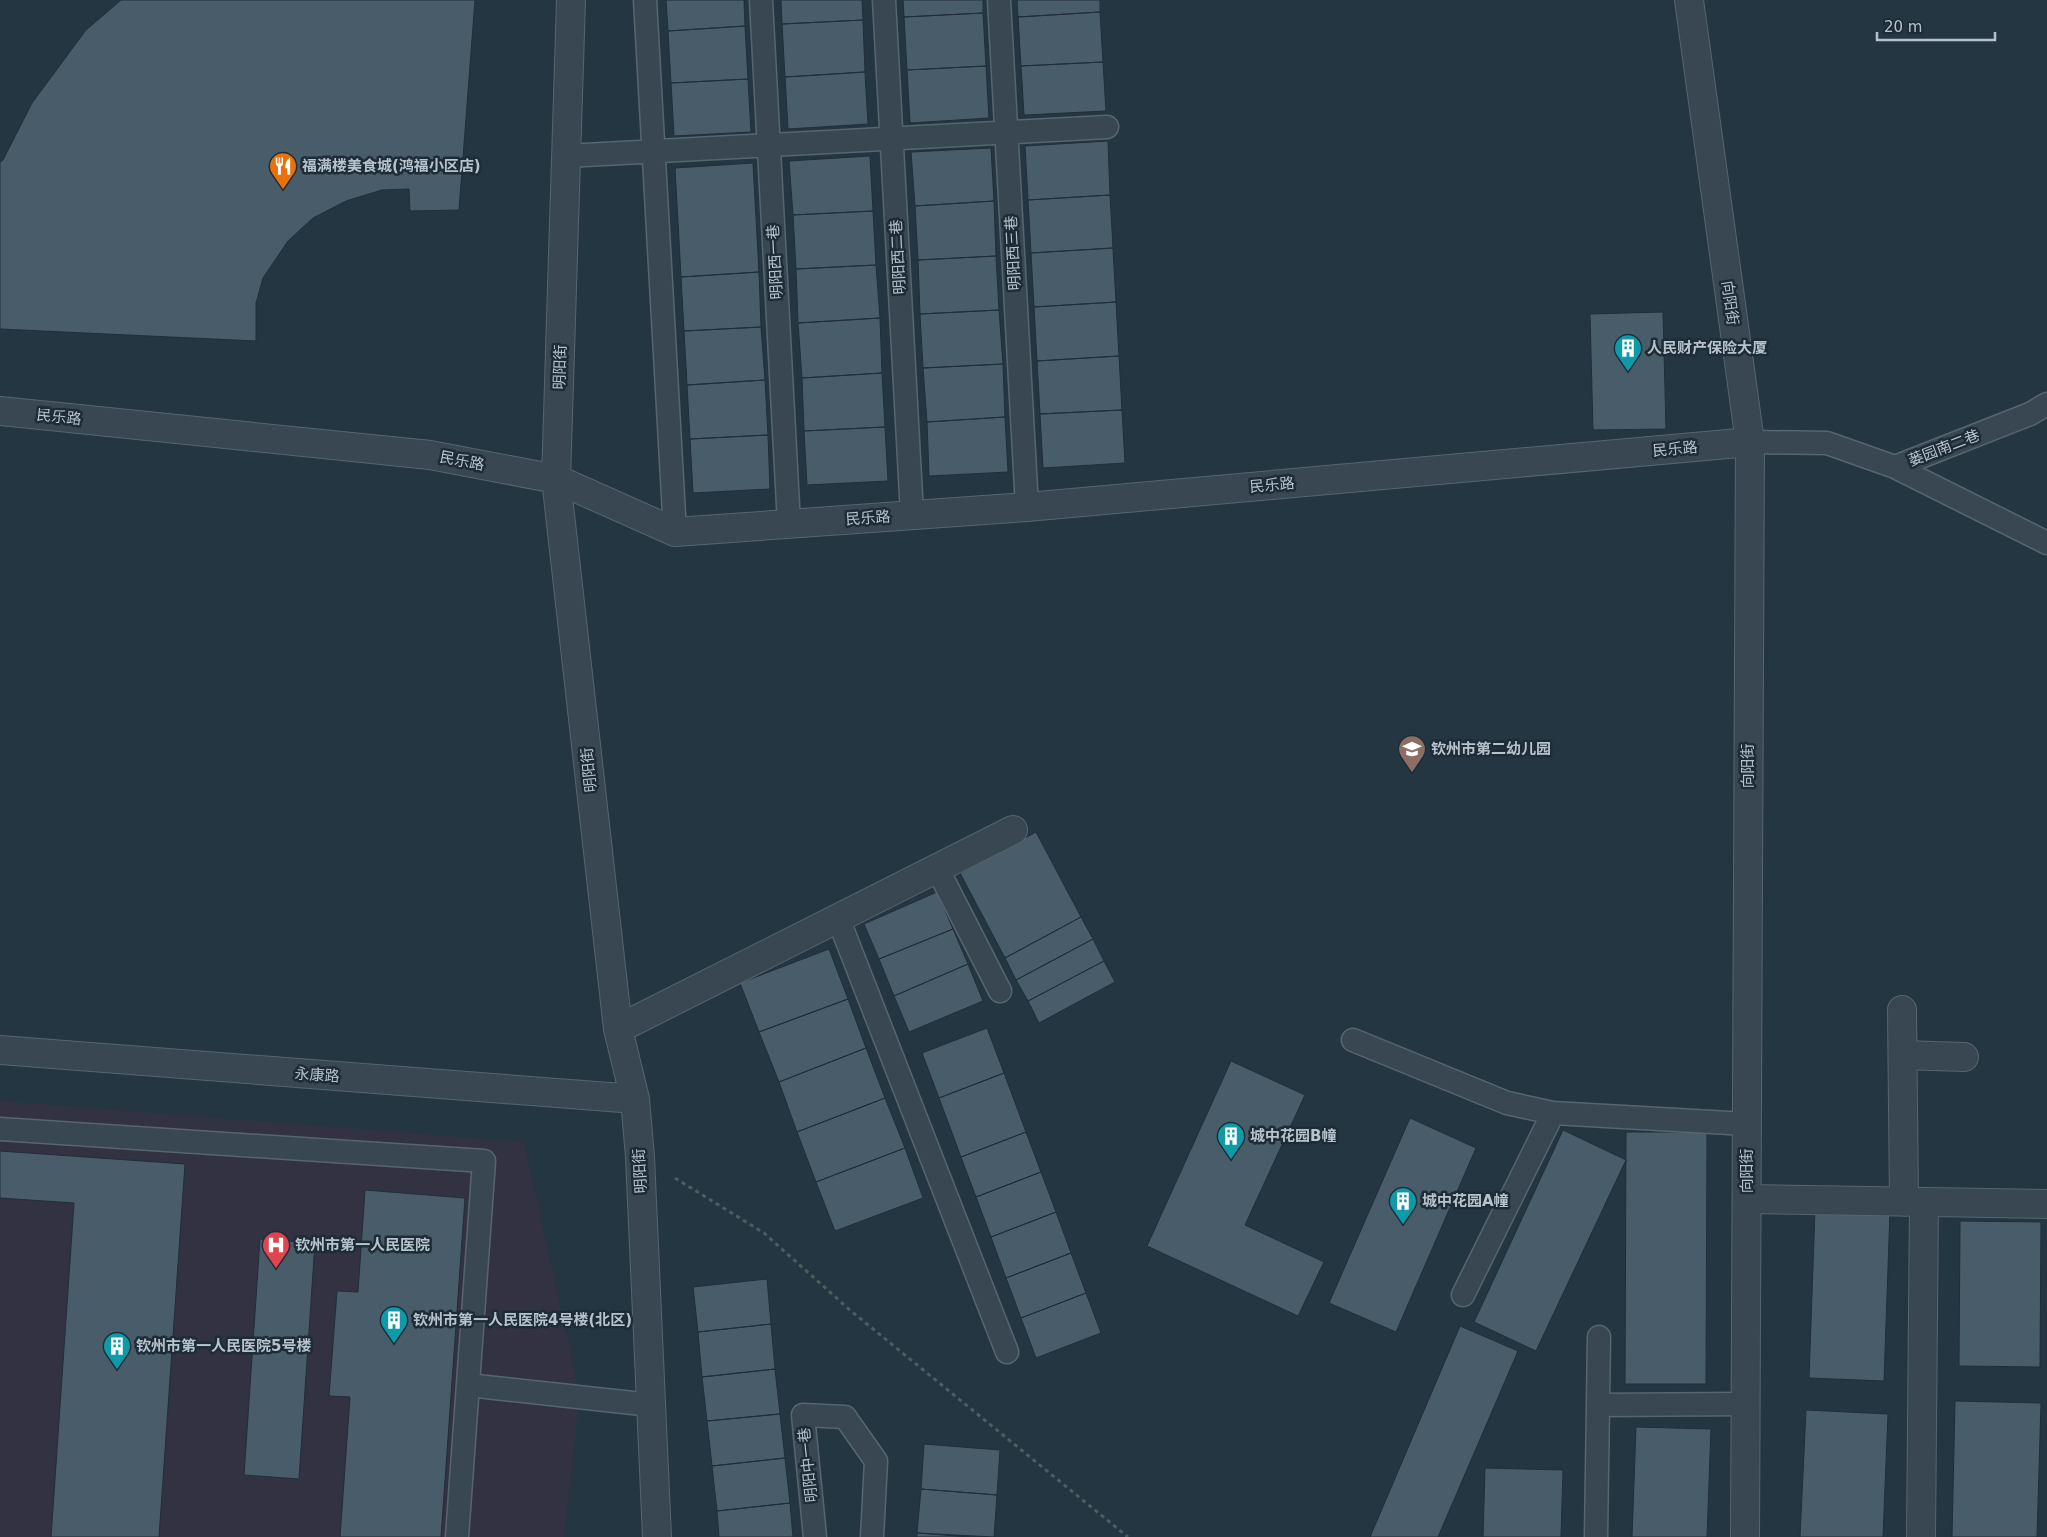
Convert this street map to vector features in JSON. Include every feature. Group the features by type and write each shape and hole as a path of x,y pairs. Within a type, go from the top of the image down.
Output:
{"street":[{"name":"明阳街","path":"571,0 556,479 618,1029 635,1100 640,1156 657,1537"},
{"name":"向阳街","path":"1689,0 1750,442 1745,1537"},
{"name":"民乐路","path":"0,411 430,455 556,479 675,532 1027,507 1750,442"},
{"path":"618,1029 1013,830"},
{"path":"1902,1010 1903,1055 1914,1202 1921,1537"},
{"name":"永康路","path":"0,1050 635,1100"},
{"path":"1903,1055 1964,1057"},
{"path":"1747,1199 2047,1204"}],"lane":[{"path":"645,0 675,532"},
{"name":"明阳西一巷","path":"761,0 790,524"},
{"name":"明阳西二巷","path":"884,0 912,514"},
{"name":"明阳西三巷","path":"999,0 1027,507"},
{"path":"566,156 1107,127"},
{"name":"蒌园南二巷","path":"1750,442 1827,443 1895,467 2030,414 2047,404"},
{"path":"1895,467 2047,543"},
{"path":"937,868 1000,991"},
{"path":"838,918 1007,1352"},
{"path":"1353,1040 1507,1103 1553,1113 1747,1124"},
{"path":"1463,1295 1553,1113"},
{"path":"0,1129 484,1162 457,1537"},
{"path":"1596,1537 1599,1337"},
{"path":"468,1384 651,1405"},
{"path":"1598,1405 1746,1404"},
{"name":"明阳中一巷","path":"815,1537 803,1415 845,1417 876,1461 872,1537"}],"path":[{"path":"640,1156 764,1233 851,1311 1128,1537"}],"shaded area":[{"name":"钦州市第一人民医院","path":"0,1101 524,1142 580,1396 564,1537 0,1537"}],"building":[{"path":"121,0 475,0 459,210 410,211 409,189 382,190 346,201 313,218 288,241 263,278 256,303 256,341 0,329 0,162 3,160 32,103 86,30"},
{"path":"666,0 744,0 745,26 668,31"},
{"path":"781,0 862,0 863,20 782,24"},
{"path":"903,0 983,0 983,13 904,17"},
{"path":"1017,0 1100,0 1100,12 1018,17"},
{"path":"1100,12 1103,62 1021,66 1018,17"},
{"path":"983,13 986,66 907,70 904,17"},
{"path":"863,20 865,72 785,77 782,24"},
{"path":"745,26 748,79 671,83 668,31"},
{"path":"1103,62 1106,111 1024,115 1021,66"},
{"path":"986,66 989,118 910,123 907,70"},
{"path":"865,72 868,124 788,129 785,77"},
{"path":"748,79 751,132 674,136 671,83"},
{"path":"1108,141 1110,195 1028,200 1025,146"},
{"path":"991,148 994,201 915,206 911,152"},
{"path":"870,156 873,211 793,215 789,161"},
{"path":"753,163 759,272 681,277 675,168"},
{"path":"1110,195 1113,248 1031,253 1028,200"},
{"path":"994,201 996,256 918,260 915,206"},
{"path":"873,211 876,265 796,269 793,215"},
{"path":"1113,248 1116,302 1034,307 1031,253"},
{"path":"996,256 999,310 920,314 918,260"},
{"path":"876,265 880,318 798,323 796,269"},
{"path":"759,272 761,327 684,331 681,277"},
{"path":"1116,302 1119,356 1037,361 1034,307"},
{"path":"999,310 1003,364 923,368 920,314"},
{"name":"人民财产保险大厦","path":"1663,312 1666,429 1593,430 1590,314"},
{"path":"880,318 882,373 802,378 798,323"},
{"path":"761,327 765,380 687,385 684,331"},
{"path":"1119,356 1122,410 1040,414 1037,361"},
{"path":"1003,364 1005,417 927,422 923,368"},
{"path":"882,373 885,427 804,431 802,378"},
{"path":"765,380 768,435 690,439 687,385"},
{"path":"1122,410 1125,463 1043,468 1040,414"},
{"path":"1005,417 1008,472 929,476 927,422"},
{"path":"885,427 888,481 807,485 804,431"},
{"path":"768,435 770,489 693,493 690,439"},
{"path":"1036,832 1081,917 1005,958 960,873"},
{"path":"937,892 953,929 879,959 864,924"},
{"path":"1081,917 1093,939 1016,980 1005,958"},
{"path":"953,929 968,964 894,996 879,959"},
{"path":"1093,939 1104,961 1028,1001 1016,980"},
{"path":"829,949 848,999 759,1032 740,983"},
{"path":"1104,961 1115,982 1039,1023 1028,1001"},
{"path":"968,964 983,1001 909,1032 894,996"},
{"path":"848,999 866,1048 779,1082 759,1032"},
{"path":"987,1028 1004,1073 939,1098 922,1053"},
{"path":"866,1048 885,1098 797,1132 779,1082"},
{"name":"城中花园B幢","path":"1231,1061 1305,1095 1245,1225 1324,1262 1298,1316 1147,1246"},
{"path":"1004,1073 1026,1132 961,1157 939,1098"},
{"path":"885,1098 905,1148 816,1182 797,1132"},
{"name":"城中花园A幢","path":"1410,1118 1476,1148 1396,1332 1329,1303"},
{"path":"1563,1130 1626,1160 1536,1351 1474,1322"},
{"path":"1026,1132 1041,1172 976,1197 961,1157"},
{"path":"1626,1132 1707,1132 1706,1384 1625,1384"},
{"path":"905,1148 923,1198 835,1231 816,1182"},
{"name":"钦州市第一人民医院5号楼","path":"0,1151 185,1164 159,1537 51,1537 74,1203 0,1198"},
{"path":"1041,1172 1056,1212 991,1237 976,1197"},
{"name":"钦州市第一人民医院4号楼(北区)","path":"365,1190 465,1198 441,1537 340,1537 350,1397 329,1396 337,1291 358,1292"},
{"path":"1815,1209 1890,1212 1884,1381 1809,1378"},
{"path":"1056,1212 1071,1253 1006,1278 991,1237"},
{"path":"1960,1221 2041,1222 2040,1367 1959,1366"},
{"path":"260,1239 315,1243 299,1479 244,1475"},
{"path":"1071,1253 1086,1293 1021,1318 1006,1278"},
{"path":"767,1279 771,1324 698,1332 693,1287"},
{"path":"1086,1293 1101,1333 1036,1358 1021,1318"},
{"path":"771,1324 775,1369 702,1377 698,1332"},
{"path":"1460,1326 1518,1351 1438,1537 1370,1537"},
{"path":"775,1369 780,1414 707,1421 702,1377"},
{"path":"1955,1401 2041,1403 2037,1537 1952,1537"},
{"path":"1806,1410 1888,1414 1883,1537 1800,1537"},
{"path":"780,1414 785,1458 712,1466 707,1421"},
{"path":"1636,1427 1711,1429 1707,1537 1632,1537"},
{"path":"924,1444 1000,1450 997,1495 921,1489"},
{"path":"785,1458 790,1503 717,1511 712,1466"},
{"path":"1485,1468 1563,1470 1561,1537 1483,1537"},
{"path":"921,1489 997,1495 994,1537 917,1533"},
{"path":"790,1503 793,1537 719,1537 717,1511"},
{"path":"917,1533 969,1537 917,1537"}],"place":[{"name":"福满楼美食城(鸿福小区店)","path":"283,190"},
{"name":"人民财产保险大厦","path":"1628,372"},
{"name":"钦州市第二幼儿园","path":"1412,773"},
{"name":"城中花园B幢","path":"1231,1160"},
{"name":"城中花园A幢","path":"1403,1225"},
{"name":"钦州市第一人民医院","path":"276,1269"},
{"name":"钦州市第一人民医院4号楼(北区)","path":"394,1344"},
{"name":"钦州市第一人民医院5号楼","path":"117,1370"}]}
